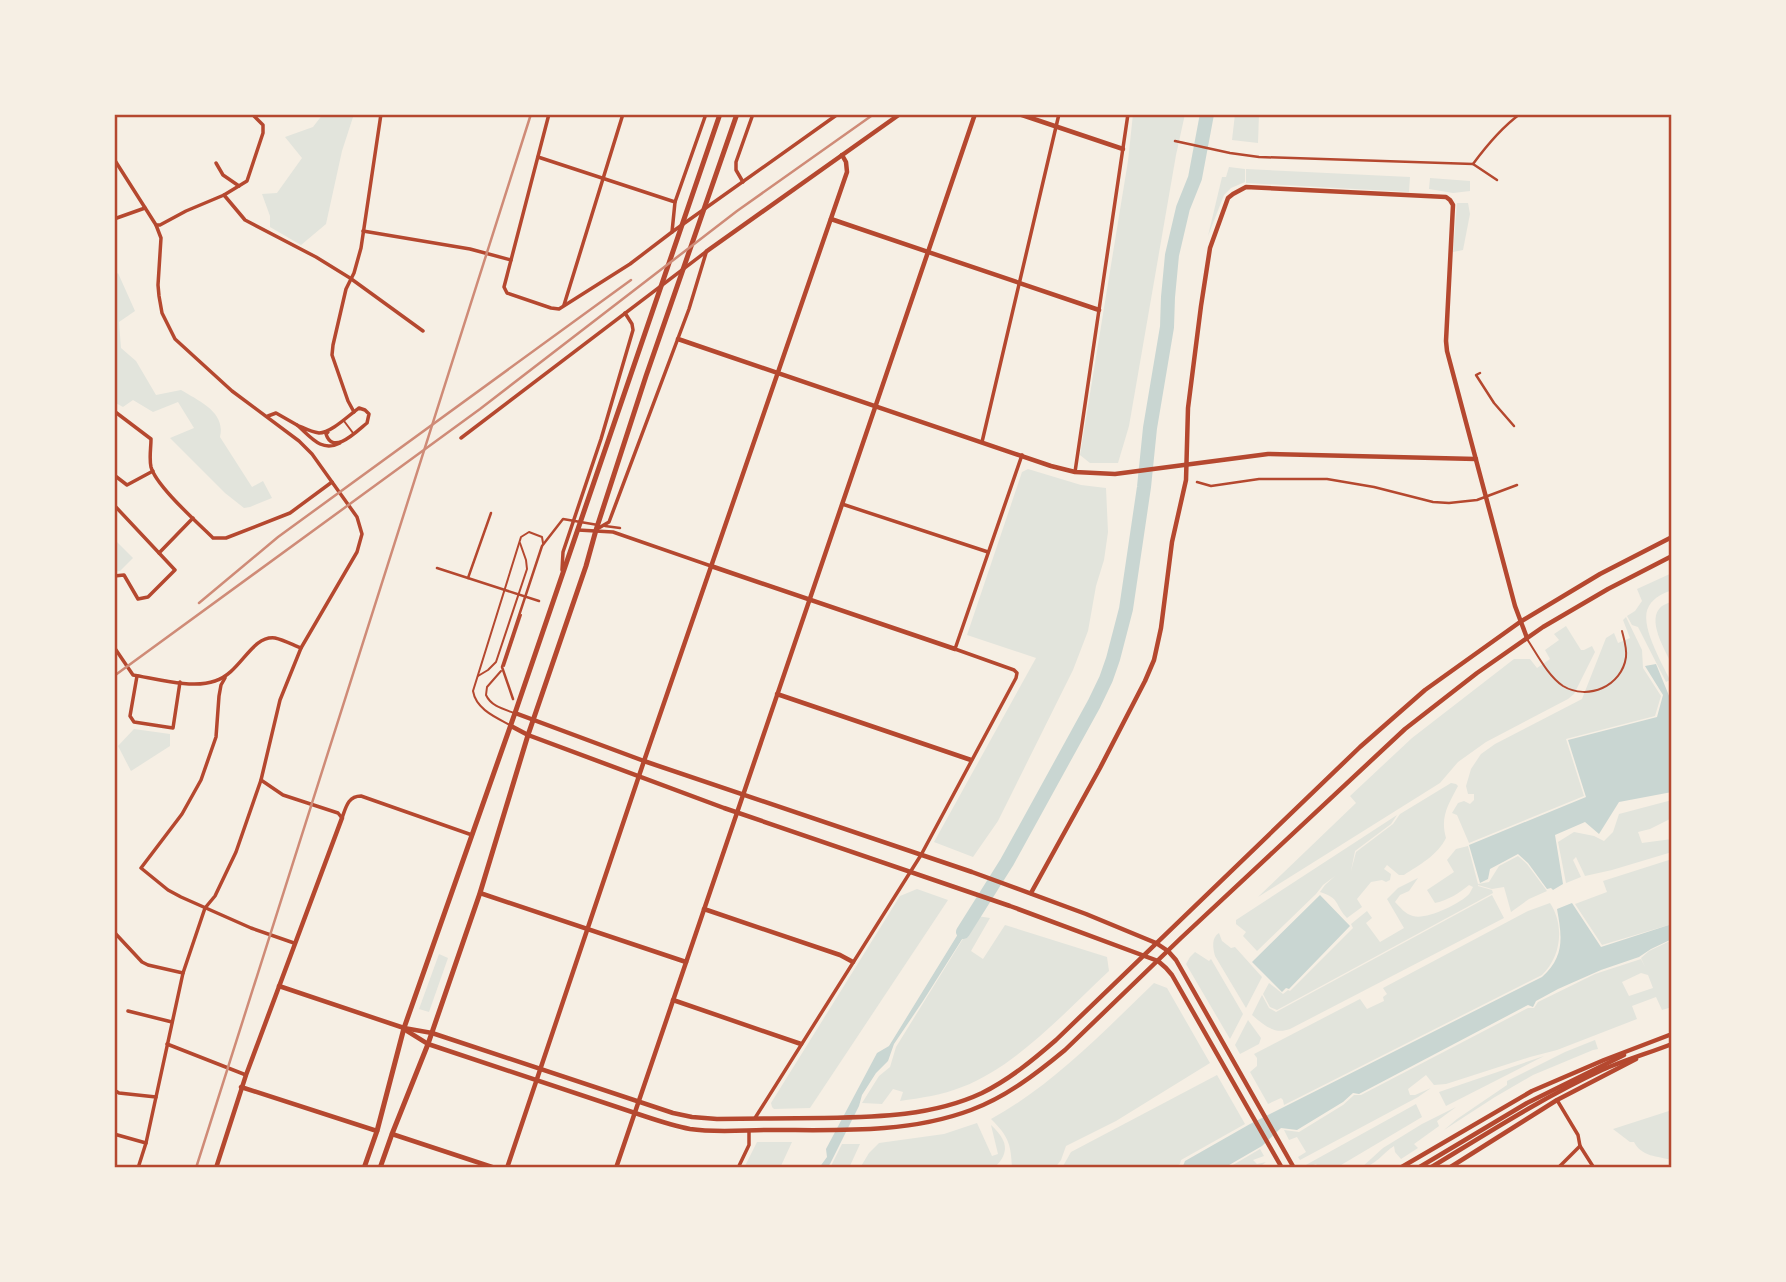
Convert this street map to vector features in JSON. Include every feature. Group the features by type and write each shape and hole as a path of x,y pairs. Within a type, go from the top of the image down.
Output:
{"main road":[{"path":"364,1168 377,1131 404,1028 511,726 720,114"},
{"path":"380,1168 432,1033 480,893 528,735 586,566 646,376 737,114"}],"street":[{"path":"156,225 224,195 247,181 263,125 252,114"},
{"path":"354,412 332,355 335,332 361,248 381,114"},
{"path":"549,114 504,286 507,293 559,309 630,264 838,114"},
{"path":"564,305 623,114"},
{"path":"672,232 675,202 706,114"},
{"path":"743,182 736,170 736,162 753,114"},
{"path":"461,438 707,251 900,114"},
{"path":"615,1168 975,114"},
{"path":"1019,114 1123,149"},
{"path":"982,442 1059,114"},
{"path":"1075,472 1128,114"},
{"path":"1473,164 1489,142 1520,114"},
{"path":"1175,141 1259,157 1473,164 1497,180"},
{"path":"507,1168 847,172 842,155"},
{"path":"538,157 675,202"},
{"path":"114,159 156,225 161,238 159,296 162,313 170,330 176,339 232,391 305,447 357,517 362,534 357,552 302,648 281,700 261,780 232,860 215,896 205,908 183,973 146,1143 138,1168"},
{"path":"216,163 223,175 239,186"},
{"path":"1031,893 1106,757 1154,660 1172,542 1186,480 1188,408 1210,248 1228,198 1246,187 1446,197 1450,200 1453,205 1447,351 1520,622 1527,638"},
{"path":"224,195 245,220 350,278 423,331"},
{"path":"114,219 145,208"},
{"path":"831,219 1099,310"},
{"path":"363,231 470,249 511,260"},
{"path":"596,530 609,522 678,339 707,251"},
{"path":"562,575 563,552 601,439 633,330 625,313"},
{"path":"678,339 1075,472 1118,474 1285,453 1476,459"},
{"path":"1480,373 1476,375 1482,387 1514,426"},
{"path":"267,416 276,413 297,425 320,433 327,432 363,408 369,414 367,423 335,446 324,447 297,425"},
{"path":"114,411 151,439 153,471 168,492 213,538 226,538 290,513 334,484"},
{"path":"327,432 329,441 340,443"},
{"path":"955,649 1021,455"},
{"path":"114,475 127,485 153,471"},
{"path":"1197,482 1211,486 1259,479 1327,478 1449,503 1477,500 1517,485"},
{"path":"842,504 988,552"},
{"path":"114,505 174,570 148,597 138,599 124,575 114,576"},
{"path":"468,578 491,513"},
{"path":"159,553 193,518"},
{"path":"513,699 502,667 542,546 561,519 620,528"},
{"path":"578,530 612,532 955,649 1017,673 910,872 755,1118"},
{"path":"279,986 404,1028 432,1033 638,1102 692,1117 814,1118 913,1113 943,1107 981,1093 1034,1059 1386,723 1447,674 1545,606 1672,537"},
{"path":"404,1028 428,1044 670,1125 692,1129 876,1128 916,1125 959,1115 987,1104 1013,1089 1073,1043 1405,729 1527,638 1608,589 1672,556"},
{"path":"437,568 539,601"},
{"path":"294,943 251,928 168,890 141,868 182,814 201,780 216,737 219,696 225,678 257,642 265,638 277,638 302,648"},
{"path":"114,651 135,675 204,684 225,678"},
{"path":"135,675 130,716 134,722 173,728 180,682"},
{"path":"777,694 971,760"},
{"path":"515,713 644,761 1031,893 1156,943 1168,951 1181,969 1294,1168"},
{"path":"511,726 528,735 737,813 1010,906 1158,961 1172,975 1282,1168"},
{"path":"261,780 283,795 338,813 342,818"},
{"path":"216,1168 246,1075 350,799 361,796 472,835"},
{"path":"480,893 686,962"},
{"path":"704,909 853,962"},
{"path":"114,932 148,965 183,973"},
{"path":"673,1000 802,1044"},
{"path":"128,1012 172,1022"},
{"path":"1400,1168 1532,1091 1672,1034"},
{"path":"1418,1168 1557,1087 1654,1041"},
{"path":"167,1044 246,1075"},
{"path":"1430,1168 1498,1123 1560,1091 1602,1070 1672,1044"},
{"path":"1449,1168 1557,1100 1646,1054"},
{"path":"242,1087 377,1131"},
{"path":"114,1090 156,1097"},
{"path":"1557,1100 1594,1168"},
{"path":"738,1168 748,1145 749,1130"},
{"path":"114,1134 146,1143"},
{"path":"392,1134 495,1168"},
{"path":"1558,1168 1580,1146"}],"lane":[{"path":"343,420 353,433"},
{"path":"511,726 476,702 473,694 519,542 529,532 540,536 544,543 505,664 487,687 485,695 495,705 515,713"},
{"path":"478,677 496,662 527,569 519,542"},
{"path":"1527,638 1552,676 1566,688 1595,692 1611,684 1621,671 1627,654 1622,631"}],"shaded area":[{"path":"323,114 354,114 342,151 326,224 301,245 270,227 270,216 262,194 277,193 302,158 285,137 313,127"},
{"path":"1133,114 1185,114 1129,426 1118,463 1090,463 1080,455 1128,161"},
{"path":"1235,114 1259,114 1258,143 1232,140"},
{"path":"1229,167 1245,169 1245,182 1231,188 1224,195 1208,236 1222,177 1226,177"},
{"path":"1246,169 1410,177 1409,192 1246,183"},
{"path":"1430,178 1470,181 1470,191 1453,193 1429,189"},
{"path":"1457,203 1468,203 1470,214 1463,250 1453,252"},
{"path":"118,273 135,311 119,322 121,348 136,361 156,395 181,390 210,408 219,421 220,437 252,487 263,481 272,498 244,508 225,493 170,438 194,428 178,402 153,412 133,400 123,407 114,402 114,276"},
{"path":"1028,469 1081,485 1106,488 1108,532 1088,631 1073,670 998,821 973,857 934,842 1036,658 967,635 1022,472"},
{"path":"114,539 133,558 120,571 114,572"},
{"path":"1672,573 1672,590 1654,600 1646,613 1652,643 1670,680 1666,682 1638,627 1632,625 1627,616 1635,611 1642,601 1637,589"},
{"path":"1672,601 1672,665 1658,635 1656,619 1662,606"},
{"path":"1626,617 1642,650 1643,668 1661,696 1655,716 1566,739 1584,796 1469,843 1457,815 1452,813 1458,803 1464,801 1470,804 1474,800 1474,794 1468,794 1466,786 1471,769 1481,754 1582,699 1606,638 1614,633 1618,643 1630,638 1623,620"},
{"path":"1566,626 1581,650 1592,646 1595,652 1574,694 1486,742 1458,762 1440,783 1258,897 1356,803 1350,796 1412,738 1514,659 1530,659 1537,668 1550,659 1545,650 1559,640 1554,634"},
{"path":"1656,664 1672,703 1672,792 1619,802 1599,834 1585,822 1555,835 1563,884 1553,890 1547,889 1518,854 1490,869 1488,879 1480,883 1469,845 1586,797 1568,740 1657,717 1663,695 1645,666"},
{"path":"134,729 170,734 170,746 131,771 118,746"},
{"path":"1451,783 1458,786 1445,817 1446,838 1428,859 1404,875 1399,875 1387,865 1384,869 1391,874 1390,880 1371,882 1357,899 1362,907 1347,918 1334,900 1320,892 1335,876 1323,885 1257,951 1243,936 1246,932 1236,924 1236,920 1397,815 1391,824 1355,851 1351,871 1356,852 1393,824 1400,814"},
{"path":"1672,800 1672,818 1638,832 1642,843 1672,839 1672,852 1585,876 1576,857 1573,860 1581,877 1566,883 1558,842 1574,832 1604,841 1613,832 1619,814"},
{"path":"1468,846 1478,884 1489,882 1499,866 1518,856 1547,891 1529,899 1511,912 1504,887 1492,889 1478,885 1492,890 1493,893 1277,1010 1270,1007 1263,994 1269,983 1283,994 1290,991 1353,928 1351,924 1367,911 1372,918 1366,923 1380,942 1404,928 1387,899 1398,888 1418,878 1409,891 1400,895 1395,902 1408,914 1419,917 1441,911 1468,895 1473,887 1469,885 1454,896 1435,903 1427,890 1454,872 1447,860 1456,849"},
{"path":"1672,859 1672,924 1602,945 1575,904 1607,892 1603,881"},
{"path":"917,889 948,900 810,1108 774,1109 771,1103 900,896"},
{"path":"1320,895 1350,926 1289,989 1286,988 1282,992 1252,962"},
{"path":"1492,895 1504,918 1290,1029 1274,1030 1252,1015 1262,995 1269,1008 1276,1012"},
{"path":"1550,903 1558,921 1559,941 1553,959 1542,975 1284,1105 1281,1098 1268,1104 1250,1072 1257,1066 1254,1054 1360,999 1367,1009 1384,1001 1383,997 1387,994 1383,988 1528,911"},
{"path":"1572,903 1601,947 1672,924 1672,939 1639,957 1558,989 1536,1001 1533,1007 1528,1005 1359,1094 1353,1093 1297,1130 1281,1128 1262,1146 1224,1168 1179,1168 1185,1161 1250,1124 1542,977 1555,961 1560,946 1557,909"},
{"path":"971,913 976,917 894,1044 888,1061 876,1073 862,1095 830,1164 827,1168 819,1168 827,1157 826,1149 877,1053 889,1046"},
{"path":"977,916 990,918 971,951 983,959 1005,925 1107,957 1109,971 1040,1036 982,1078 954,1090 900,1101 903,1092 893,1089 882,1104 862,1103 879,1076 890,1067 896,1047"},
{"path":"1219,933 1222,941 1231,948 1235,947 1262,977 1246,1008 1215,956 1214,940"},
{"path":"1672,940 1672,1007 1662,1010 1656,997 1632,1006 1637,1019 1557,1050 1446,1084 1434,1085 1426,1075 1408,1089 1410,1095 1415,1095 1431,1088 1418,1097 1300,1160 1298,1157 1306,1152 1297,1137 1289,1140 1284,1130 1299,1132 1343,1105 1354,1095 1361,1095 1528,1008 1534,1008 1538,1002 1595,974 1641,959 1645,967 1641,958","holes":["1641,973 1648,975 1653,988 1629,996 1622,982"]},
{"path":"1195,952 1209,961 1211,959 1243,1014 1230,1039 1186,964"},
{"path":"439,954 448,958 429,1012 419,1009"},
{"path":"1154,983 1167,988 1210,1063 1116,1121 1066,1146 1055,1168 1012,1168 1007,1140 991,1119 1056,1074"},
{"path":"1248,1020 1261,1038 1259,1044 1240,1054 1235,1045"},
{"path":"1595,1040 1598,1049 1533,1075 1444,1130 1507,1085 1507,1081"},
{"path":"1544,1056 1446,1106 1439,1092"},
{"path":"1217,1075 1245,1124 1181,1160 1180,1164 1173,1168 1062,1168 1071,1152"},
{"path":"1416,1104 1422,1117 1336,1168 1319,1168 1316,1164 1305,1168 1304,1166"},
{"path":"1456,1107 1437,1121 1439,1126 1414,1144 1418,1148 1401,1159 1394,1146 1375,1162 1361,1168 1383,1148"},
{"path":"1672,1110 1672,1160 1641,1151 1634,1142 1630,1142 1613,1129"},
{"path":"977,1123 992,1156 998,1154 991,1125 1001,1136 1005,1146 1003,1157 994,1168 860,1168 879,1143 944,1134"},
{"path":"757,1142 792,1142 780,1168 744,1168"},
{"path":"842,1144 860,1144 849,1168 830,1168"},
{"path":"1260,1149 1264,1156 1253,1160 1257,1164 1266,1162 1258,1168 1228,1168"}],"waterway":[{"path":"963,932 1007,862 1094,704 1113,659 1126,609 1144,487 1150,428 1167,327 1172,255 1183,208 1195,178 1207,114"}],"railway":[{"path":"196,1168 531,114"},
{"path":"114,676 480,409 737,211 874,114"},
{"path":"199,603 278,537 631,280"}]}
